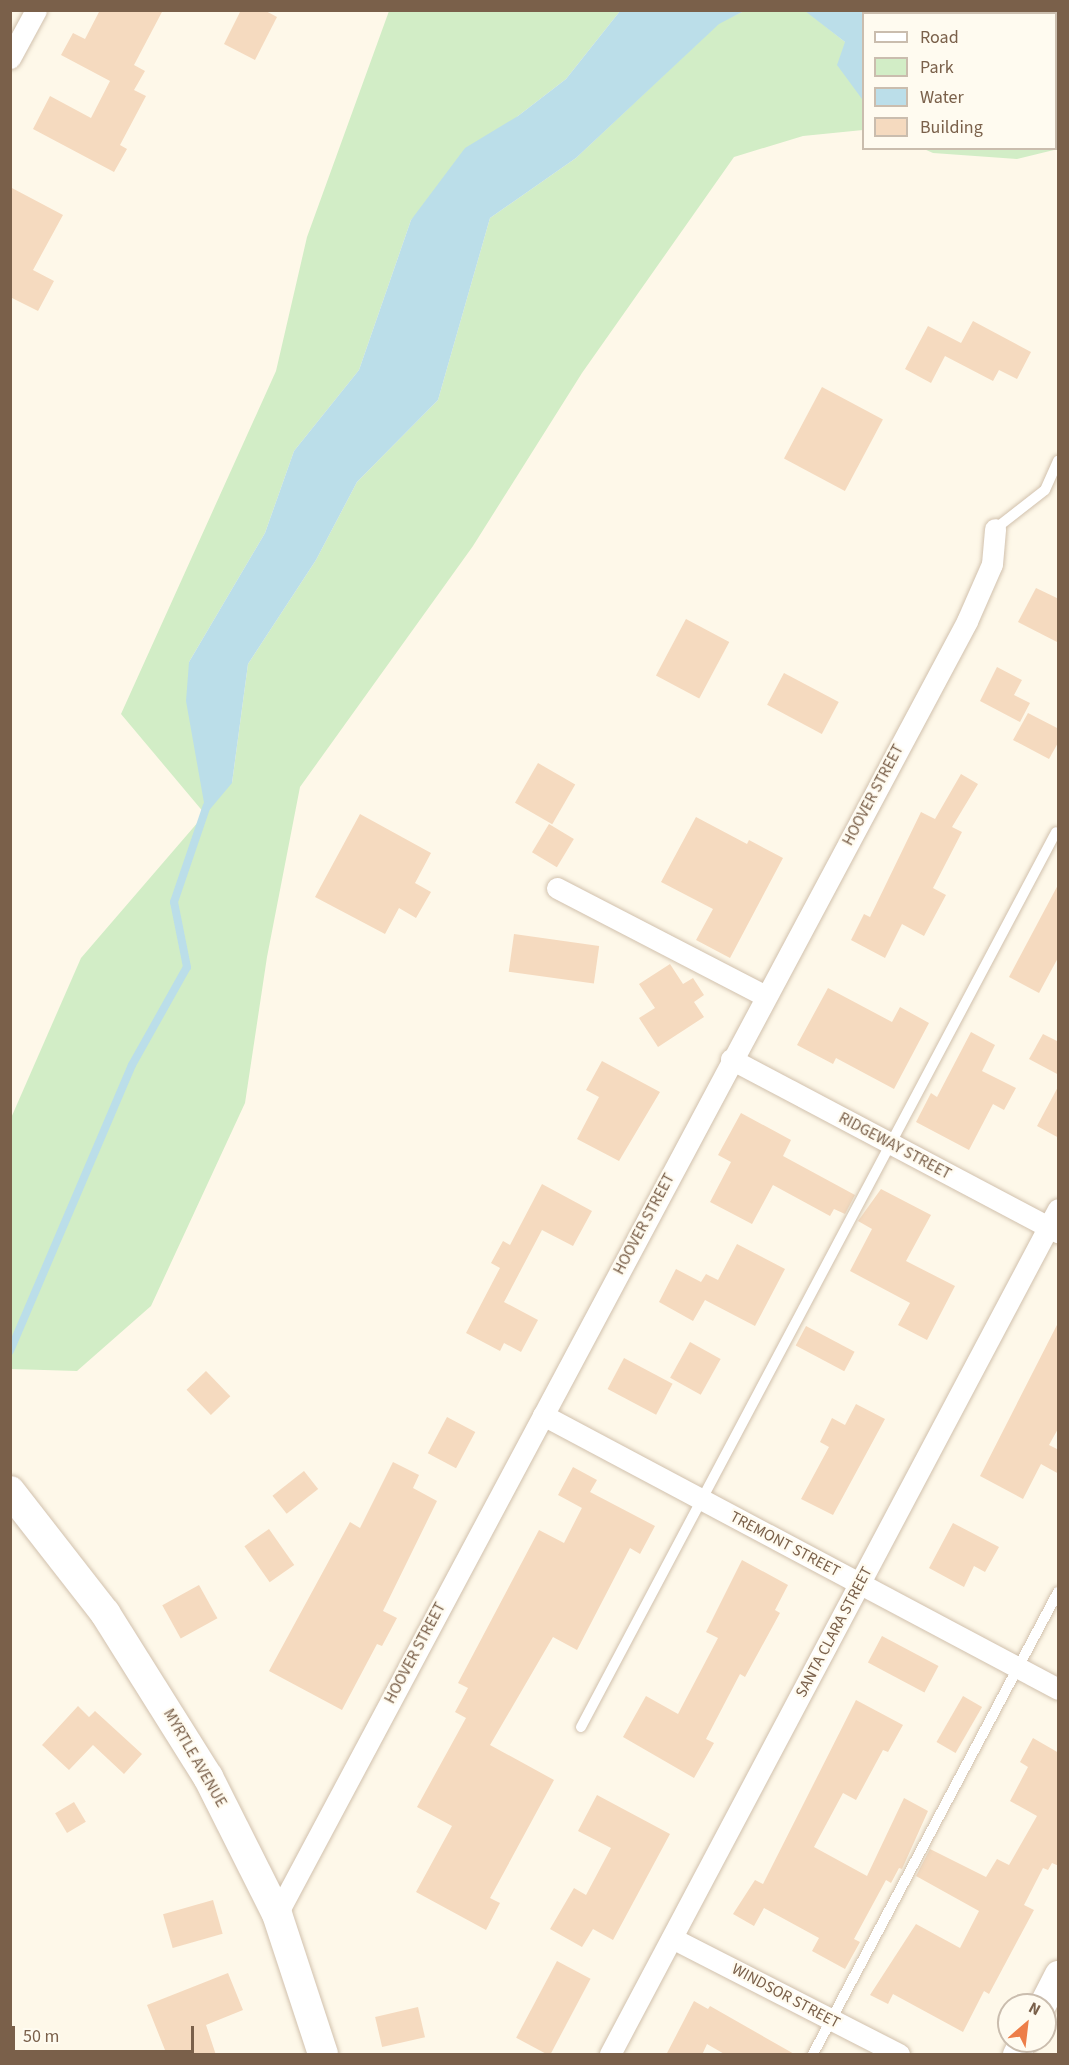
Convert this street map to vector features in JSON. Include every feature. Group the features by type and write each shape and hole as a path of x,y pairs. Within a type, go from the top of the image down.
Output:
{"main road":[{"name":"MYRTLE AVENUE","path":"10,1491 105,1612 208,1777 277,1914 322,2055"}],"street":[{"path":"10,58 36,10"},
{"name":"HOOVER STREET","path":"277,1914 731,1059 967,621 992,564 995,529"},
{"path":"557,888 765,996"},
{"name":"RIDGEWAY STREET","path":"731,1059 890,1144 1055,1223"},
{"name":"SANTA CLARA STREET","path":"610,2055 1055,1223"},
{"name":"TREMONT STREET","path":"543,1415 1059,1689"},
{"name":"WINDSOR STREET","path":"672,1938 898,2055"},
{"path":"1049,1993 1059,1974"}],"lane":[{"path":"995,529 1045,490 1059,461"},
{"path":"581,1727 1056,832"},
{"path":"813,2055 1059,1592"}],"green space":[{"path":"805,10 845,42 862,93 862,130 803,136 734,157 582,373 473,546 300,787 267,957 245,1103 151,1306 77,1371 11,1369 11,1118 81,958 205,814 121,714 276,371 307,237 389,11 620,11 566,79 518,116 411,220 359,370 294,451 265,533 189,662 232,783 248,664 316,560 357,482 438,400 490,218 576,158 719,23 744,11"},
{"path":"877,11 1058,11 1058,149 1057,12"},
{"path":"926,150 1054,150 1017,159 933,153"}],"water":[{"path":"620,11 744,11 719,24 576,158 490,218 438,400 357,482 316,560 248,664 232,783 206,814 186,701 189,662 265,533 294,451 359,370 411,220 465,148 518,116 566,79"},
{"path":"805,11 878,12 862,12 862,99 837,65 845,42"}],"building":[{"path":"100,10 163,10 134,65 145,71 134,90 146,96 120,145 127,149 114,172 33,129 50,96 91,118 110,81 61,55 73,33 85,39"},
{"path":"241,10 264,10 277,17 255,60 224,44"},
{"path":"10,187 63,215 33,270 54,281 38,311 10,297"},
{"path":"973,321 1031,352 1017,379 999,370 993,381 945,356 931,383 905,369 928,326 961,343"},
{"path":"822,387 883,419 845,491 784,459"},
{"path":"1036,588 1059,599 1059,643 1018,622"},
{"path":"686,619 729,642 699,699 656,676"},
{"path":"997,667 1022,680 1014,695 1030,703 1020,722 980,701"},
{"path":"784,673 839,702 822,734 767,705"},
{"path":"1028,713 1059,729 1059,741 1049,759 1013,740"},
{"path":"538,763 575,784 552,824 515,803"},
{"path":"961,774 978,784 952,827 962,832 933,888 946,895 924,936 902,924 885,958 851,940 864,914 870,917 921,812 935,819"},
{"path":"360,814 431,853 415,883 431,892 416,918 399,908 385,934 315,897"},
{"path":"696,817 747,844 749,840 783,858 730,958 696,940 713,909 661,882"},
{"path":"549,824 574,839 557,867 532,852"},
{"path":"1059,883 1059,956 1039,993 1009,977"},
{"path":"514,934 599,946 594,984 509,972"},
{"path":"670,964 683,984 693,978 704,995 694,1002 704,1017 658,1047 639,1018 655,1008 639,984"},
{"path":"828,988 892,1022 900,1007 929,1023 894,1089 836,1058 833,1064 797,1045"},
{"path":"971,1032 995,1045 982,1071 1016,1088 1004,1110 993,1104 969,1150 916,1122 931,1093 937,1097"},
{"path":"1043,1034 1059,1042 1059,1075 1029,1059"},
{"path":"602,1061 660,1092 619,1161 577,1139 599,1097 586,1090"},
{"path":"1059,1085 1059,1138 1037,1126"},
{"path":"741,1113 791,1140 783,1156 855,1195 845,1214 834,1209 830,1216 773,1185 752,1224 710,1202 731,1162 718,1155"},
{"path":"542,1184 592,1211 573,1246 542,1230 504,1302 538,1320 521,1352 504,1343 500,1351 466,1333 500,1268 491,1263 503,1241 510,1245"},
{"path":"881,1189 931,1215 906,1261 955,1286 927,1340 898,1325 910,1303 850,1271 872,1229 858,1221"},
{"path":"737,1244 785,1269 755,1326 705,1300 693,1321 659,1302 676,1269 701,1282 706,1274 718,1280"},
{"path":"1059,1321 1059,1427 1049,1445 1059,1450 1059,1474 1041,1464 1023,1499 980,1476"},
{"path":"806,1326 855,1352 844,1371 796,1345"},
{"path":"690,1342 721,1359 701,1395 670,1378"},
{"path":"624,1358 673,1384 656,1415 608,1389"},
{"path":"206,1371 230,1396 211,1415 187,1390"},
{"path":"856,1404 885,1419 833,1515 801,1499 829,1447 820,1442 832,1418 845,1425"},
{"path":"447,1417 475,1432 456,1468 428,1453"},
{"path":"393,1462 419,1475 413,1488 437,1501 383,1611 397,1618 382,1646 377,1644 342,1710 269,1671 350,1522 360,1528"},
{"path":"573,1467 597,1480 590,1492 655,1526 640,1554 630,1548 577,1650 553,1637 490,1745 554,1780 490,1898 500,1903 486,1930 416,1892 452,1826 417,1807 466,1718 455,1712 468,1688 458,1683 539,1530 564,1543 582,1508 558,1495"},
{"path":"304,1471 318,1489 287,1514 272,1496"},
{"path":"953,1523 999,1547 985,1572 974,1566 964,1587 929,1568"},
{"path":"269,1529 294,1565 270,1582 244,1546"},
{"path":"742,1560 788,1585 775,1610 780,1613 745,1677 740,1674 706,1739 714,1743 694,1778 623,1737 646,1696 678,1714 718,1638 706,1632"},
{"path":"199,1585 217,1618 181,1639 162,1605"},
{"path":"882,1636 939,1666 924,1693 868,1662"},
{"path":"963,1696 982,1707 956,1753 936,1742"},
{"path":"856,1700 903,1725 888,1752 883,1750 856,1800 843,1793 814,1847 867,1876 904,1798 928,1811 902,1869 899,1868 891,1883 886,1880 854,1939 860,1942 845,1969 812,1951 819,1938 764,1908 754,1926 733,1914 755,1880 763,1884"},
{"path":"78,1706 89,1717 95,1711 142,1754 124,1774 93,1745 69,1770 42,1745"},
{"path":"1033,1738 1059,1753 1059,1866 1052,1863 1048,1870 1043,1868 1024,1905 1034,1910 989,1994 984,1991 963,2032 893,1994 888,2004 870,1995 916,1924 960,1948 979,1911 916,1876 930,1849 986,1877 997,1859 1009,1865 1037,1816 1010,1801 1028,1767 1020,1762"},
{"path":"597,1795 670,1834 613,1940 593,1929 582,1947 550,1929 574,1888 586,1895 611,1848 578,1831"},
{"path":"74,1802 86,1822 67,1833 55,1813"},
{"path":"213,1900 223,1934 173,1948 163,1914"},
{"path":"557,1961 591,1979 551,2054 516,2038"},
{"path":"228,1973 243,2010 206,2025 216,2055 167,2055 147,2005"},
{"path":"694,2001 708,2009 710,2006 796,2055 726,2055 707,2044 702,2055 666,2055"},
{"path":"418,2007 425,2037 382,2047 375,2017"}],"waterway":[{"path":"10,1351 132,1065 187,967 174,902 207,805"}]}
